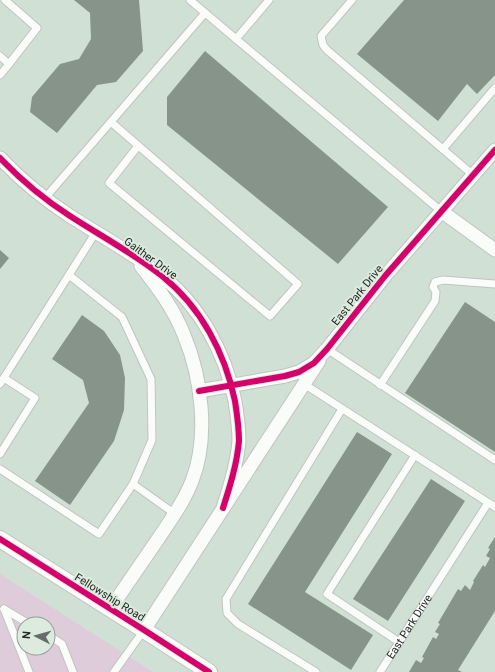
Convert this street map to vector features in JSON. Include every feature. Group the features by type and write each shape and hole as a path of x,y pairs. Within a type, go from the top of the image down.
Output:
{"street":[{"name":"East Park Drive","path":"144,630 327,349 377,285 495,150"},
{"name":"Gaither Drive","path":"0,158 13,172 45,198 162,276 172,285 200,317 210,331 232,385 239,439 236,465 223,508"},
{"path":"441,211 495,250"},
{"name":"Gaither Drive","path":"110,609 175,514 192,482 196,467 202,428 198,380 185,336 162,293 132,255"},
{"name":"East Park Drive","path":"199,391 285,376 299,372 314,363 327,349"},
{"name":"Fellowship Road","path":"0,540 209,672"}],"lane":[{"path":"0,75 37,28 5,0"},
{"path":"190,0 441,211"},
{"path":"236,39 269,0"},
{"path":"352,0 321,36 323,45 473,175"},
{"path":"45,198 206,13"},
{"path":"0,56 9,64"},
{"path":"443,149 495,88"},
{"path":"111,122 298,284 270,316 109,183 138,146"},
{"path":"0,454 36,398 2,381 96,232"},
{"path":"0,469 99,534 133,484 152,440 151,379 122,317 69,275"},
{"path":"380,385 435,301 436,292 433,287 435,282 443,280 495,284"},
{"path":"327,349 495,460"},
{"name":"East Park Drive","path":"304,384 492,505 380,672"},
{"path":"316,672 238,624 227,613 226,599 342,409"},
{"path":"399,642 327,594 415,456"},
{"path":"133,484 175,514"},
{"path":"2,607 17,616"},
{"path":"2,607 29,672"},
{"path":"114,672 144,630"},
{"path":"56,640 62,644 72,672"}],"shaded area":[{"path":"0,0 495,0 495,672 0,672"},
{"path":"0,574 153,672 0,672"}],"building":[{"path":"74,0 139,0 143,51 116,82 97,85 57,133 30,112 32,97 60,64 79,59 91,39 90,13"},
{"path":"404,0 495,0 495,75 477,94 467,84 438,121 357,54"},
{"path":"205,51 388,207 338,264 167,125 167,97"},
{"path":"0,250 9,258 0,269"},
{"path":"465,302 495,322 495,452 405,393"},
{"path":"82,315 104,331 120,355 125,378 124,410 114,441 70,505 35,481 89,403 83,380 52,359"},
{"path":"357,432 392,454 305,592 373,635 351,670 248,604"},
{"path":"431,479 465,501 388,621 353,599"},
{"path":"495,537 495,611 458,670 462,672 409,672 416,660 421,663 424,658 422,657 433,637 436,639 439,634 435,632 440,624 438,623 458,589 461,591 465,585 470,590 474,582 473,581 483,565 485,567 490,558 486,556 490,549 488,548"}],"cycle path":[{"path":"199,391 285,376 299,372 314,363 327,349 385,276 495,150"},
{"path":"0,158 25,182 51,203 128,252 162,276 176,288 200,317 218,349 225,366 231,383 237,416 239,436 237,458 223,508"},
{"path":"0,539 209,672"}]}
